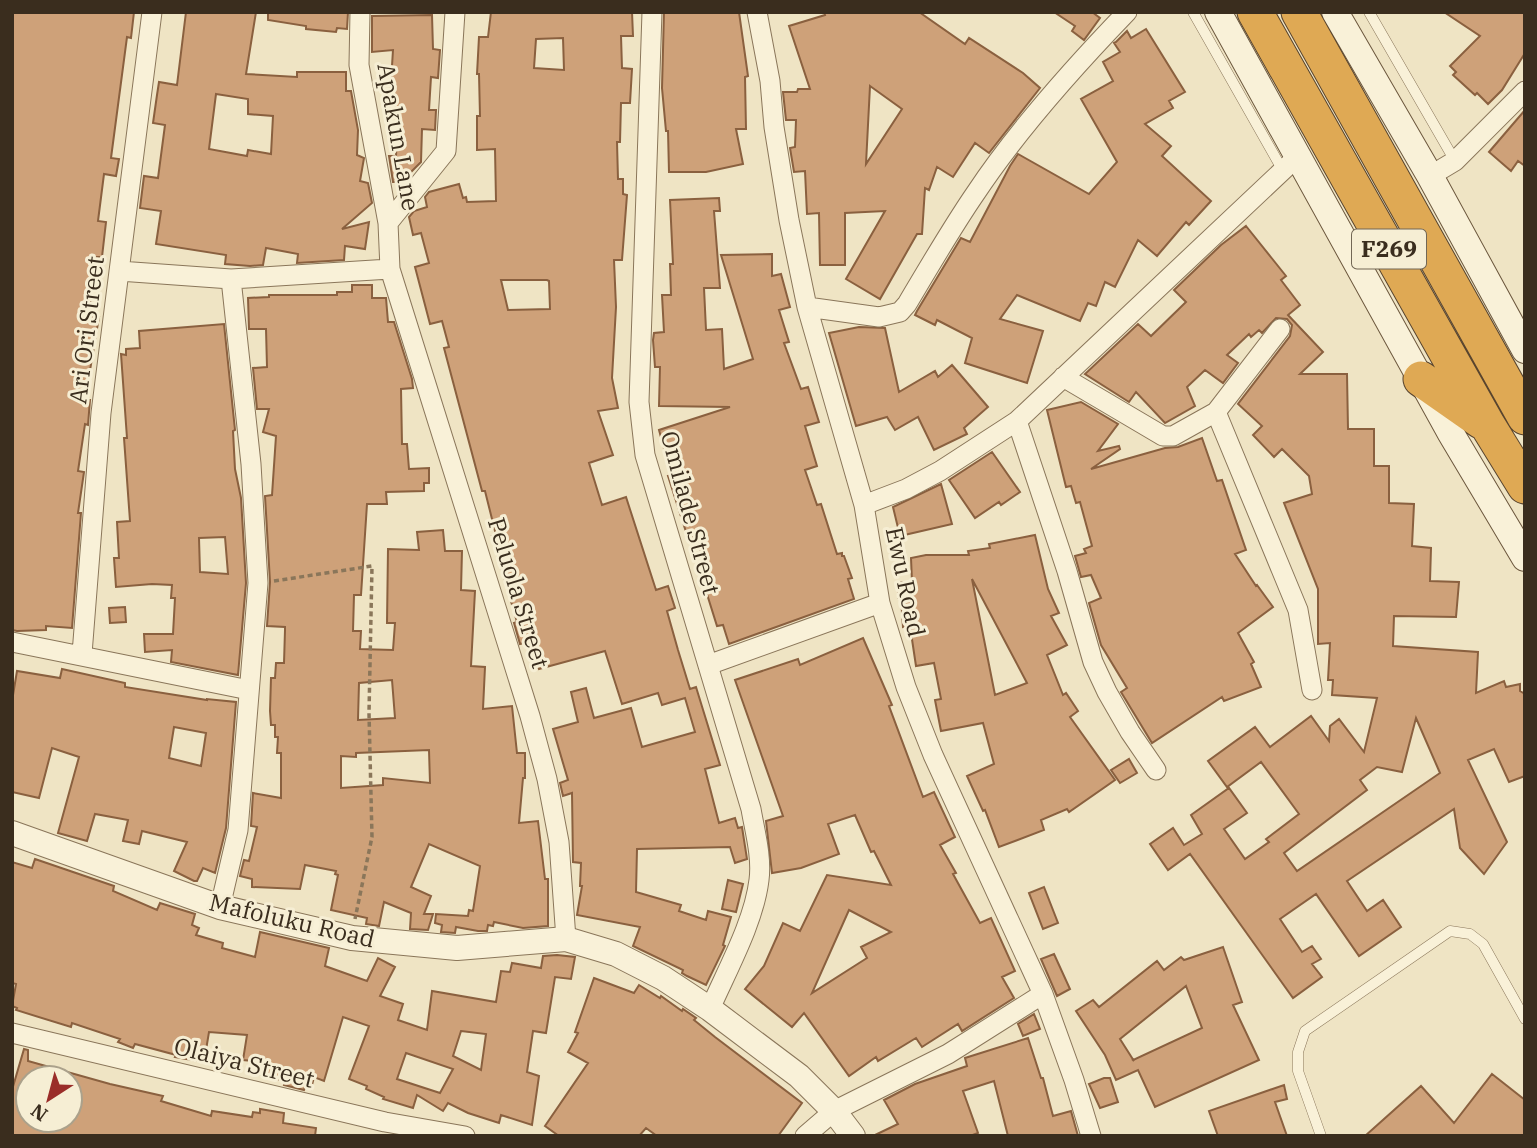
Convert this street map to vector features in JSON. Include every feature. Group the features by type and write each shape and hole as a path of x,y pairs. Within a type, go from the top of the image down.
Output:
{"highway":[{"name":"F269","path":"1255,12 1488,426 1525,486"},
{"name":"F269","path":"1298,12 1525,417"},
{"path":"1421,379 1488,426"}],"main road":[{"path":"1218,12 1289,163 1421,379 1525,558"},
{"path":"1335,12 1430,176 1525,350"}],"street":[{"name":"Ari Ori Street","path":"82,654 101,412 152,12"},
{"name":"Apakun Lane","path":"360,12 359,65 388,223 390,269"},
{"path":"388,223 446,151 455,12"},
{"name":"Omilade Street","path":"652,12 639,402 645,455 751,809 758,850 759,879 753,908 710,1009"},
{"name":"Ewu Road","path":"757,12 770,81 780,174 807,307 864,505 880,603 906,687 933,755 1043,994 1091,1136"},
{"path":"807,307 879,317 900,312 998,162 1094,46 1127,12"},
{"path":"1430,176 1455,161 1525,91"},
{"path":"864,505 906,489 940,471 1017,421 1289,163"},
{"path":"119,271 231,279 390,269"},
{"name":"Peluola Street","path":"390,269 530,716 547,779 559,842 566,939"},
{"path":"220,907 238,830 258,583 251,464 231,279"},
{"path":"1063,377 1163,436 1173,436 1216,412 1280,329"},
{"path":"1216,412 1298,610 1312,690"},
{"path":"1017,421 1068,571 1093,662 1130,732 1156,770"},
{"path":"708,665 880,603"},
{"path":"12,642 82,654 249,690"},
{"name":"Mafoluku Road","path":"12,833 220,907 352,939 457,948 566,939 615,954 663,978 710,1009 799,1076 834,1111 853,1136"},
{"path":"805,1136 834,1111 948,1054 1043,994"},
{"name":"Olaiya Street","path":"12,1032 385,1122 465,1136"}],"lane":[{"path":"1194,12 1289,163"},
{"path":"1369,12 1455,161"},
{"path":"1321,1136 1298,1071 1298,1052 1305,1031 1450,931 1470,934 1483,944 1525,1019"}],"path":[{"path":"258,583 372,566 369,713 372,837 352,939"}],"building":[{"path":"12,12 134,12 131,38 127,37 111,158 119,159 116,176 104,174 98,221 106,222 102,257 97,257 88,316 99,317 85,400 90,400 88,425 85,424 78,471 84,472 78,513 81,513 72,628 46,626 46,630 17,631 12,630"},
{"path":"186,12 256,12 246,74 297,77 297,72 346,72 346,91 351,91 358,130 357,155 364,158 360,181 368,183 372,203 342,229 369,222 365,249 345,246 344,260 297,263 298,254 266,248 263,265 250,266 225,264 226,255 156,244 161,211 140,208 144,176 158,178 165,125 153,123 159,82 177,85","holes":["216,94 248,99 248,114 273,116 271,154 248,150 247,156 209,149"]},
{"path":"268,12 348,12 347,29 337,28 336,32 306,29 306,26 268,20"},
{"path":"491,12 632,12 633,36 621,36 622,68 632,69 630,103 621,103 620,142 617,142 618,179 623,179 623,194 627,195 622,260 614,260 616,307 612,378 618,408 598,411 613,455 589,463 602,505 626,497 656,590 668,586 675,608 667,611 678,650 690,689 696,687 720,765 705,769 719,823 735,818 738,828 742,827 747,859 735,863 730,847 637,849 636,892 681,905 679,911 706,920 708,911 731,917 723,945 725,946 706,985 682,973 683,970 633,946 640,927 577,915 582,886 581,863 573,862 572,793 563,796 560,783 568,780 553,729 578,722 571,692 586,688 594,718 631,708 642,747 695,732 685,698 662,705 658,693 622,704 605,651 539,669 532,641 520,644 514,623 517,622 492,536 496,535 485,491 482,491 444,348 449,347 442,321 430,324 415,267 429,263 421,233 413,235 409,217 414,211 427,207 425,197 429,192 459,184 467,202 496,201 495,149 477,150 477,116 480,116 477,74 479,37 488,37","holes":["563,38 564,70 534,68 536,39","501,280 549,281 550,309 508,310"]},
{"path":"664,12 739,12 748,76 745,77 746,129 736,129 743,164 706,172 669,172 668,131 662,88"},
{"path":"824,12 919,12 965,44 969,38 1023,73 1040,88 989,153 975,143 953,177 937,167 929,190 925,188 922,234 917,234 880,299 846,279 885,211 845,213 845,265 820,265 819,213 807,214 805,171 794,172 790,148 795,147 796,120 786,120 783,92 810,89 789,26 825,15","holes":["870,86 902,109 866,164"]},
{"path":"1054,12 1092,12 1100,18 1084,40 1072,31 1075,26"},
{"path":"1444,12 1525,12 1525,53 1502,90 1488,104 1453,75 1456,72 1450,66 1480,36"},
{"path":"432,15 433,49 440,50 438,78 431,77 429,110 436,110 435,130 422,129 421,162 401,182 393,182 389,156 396,156 398,114 389,113 393,50 372,52 372,16"},
{"path":"1146,29 1185,92 1169,101 1173,108 1145,124 1171,146 1162,156 1211,201 1189,225 1186,222 1157,256 1138,240 1115,287 1105,282 1096,306 1088,303 1080,321 1017,295 1000,319 1043,331 1027,383 965,363 972,338 937,320 935,325 915,315 917,311 961,238 970,242 1018,154 1089,194 1117,162 1081,99 1113,81 1103,62 1120,52 1114,43 1127,31 1131,38"},
{"path":"1525,110 1525,166 1518,161 1511,171 1489,152"},
{"path":"719,198 720,211 714,211 720,288 704,288 706,330 722,329 724,369 753,359 721,255 772,254 772,276 781,274 790,307 779,310 789,342 784,343 801,389 808,387 819,422 805,426 817,466 805,470 817,505 821,504 837,554 842,553 844,556 852,578 848,579 854,599 729,644 723,625 717,626 706,591 713,589 696,536 688,538 668,476 671,475 659,430 730,407 659,406 660,367 655,367 653,340 654,333 664,332 662,295 671,295 670,264 673,264 670,200"},
{"path":"1246,226 1286,276 1281,280 1300,305 1288,315 1323,352 1300,374 1347,374 1348,429 1374,429 1374,466 1389,466 1389,503 1414,504 1412,546 1431,548 1430,581 1459,582 1456,617 1394,616 1393,646 1478,652 1476,693 1504,681 1506,687 1520,684 1520,691 1525,694 1525,776 1509,782 1494,749 1468,760 1507,842 1484,874 1460,848 1454,809 1347,881 1367,911 1383,900 1401,927 1359,956 1316,894 1280,919 1302,952 1312,946 1321,959 1312,964 1322,977 1293,998 1190,854 1168,870 1150,844 1173,828 1184,845 1202,834 1191,815 1229,788 1247,813 1224,829 1245,859 1269,842 1266,839 1299,814 1261,762 1227,787 1208,761 1255,727 1270,747 1311,716 1329,741 1330,726 1339,719 1364,752 1377,698 1332,695 1333,680 1328,680 1330,643 1318,644 1318,589 1284,503 1312,494 1309,476 1282,449 1274,457 1253,435 1262,426 1238,404 1290,336 1292,325 1287,319 1276,318 1262,333 1259,330 1251,337 1249,334 1227,355 1238,363 1223,383 1205,370 1187,387 1195,406 1165,423 1136,392 1129,402 1085,374 1138,324 1151,336 1186,302 1174,290 1221,245","holes":["1416,718 1440,773 1297,871 1284,853 1367,790 1360,780 1377,767 1402,772"]},
{"path":"352,285 372,285 372,298 386,298 388,322 394,322 413,388 401,389 402,444 407,444 409,469 429,468 429,483 424,483 424,491 386,492 387,504 367,504 361,595 354,595 353,631 361,631 360,649 393,650 395,623 387,623 388,549 419,550 417,532 443,530 445,551 462,551 461,590 475,591 471,666 485,667 483,709 512,706 517,753 525,753 525,778 519,823 538,821 545,879 548,879 548,926 523,928 494,922 493,926 488,925 487,931 456,927 455,933 441,932 442,925 435,923 436,914 468,916 469,910 473,911 480,866 429,844 411,887 431,896 424,914 433,914 428,930 410,929 411,913 384,902 379,926 366,924 367,918 331,910 338,875 335,874 336,871 305,865 300,889 252,887 252,879 240,876 244,860 249,861 257,827 251,826 253,793 281,798 281,753 277,753 278,737 275,737 275,725 271,725 270,711 271,678 275,678 276,663 284,663 285,630 285,627 267,626 270,582 265,496 272,495 276,436 263,432 269,409 257,409 253,368 267,367 266,329 249,329 248,298 269,295 337,295 337,292 352,292","holes":["392,680 395,718 358,720 359,683","429,750 430,783 383,778 383,785 341,788 341,756"]},
{"path":"224,324 235,430 235,469 241,498 246,583 238,675 171,662 172,650 145,652 144,634 173,634 175,598 171,598 172,585 116,587 114,558 119,558 117,522 130,521 121,354 126,355 126,349 140,348 139,331","holes":["225,537 228,574 200,572 199,538"]},
{"path":"859,327 885,328 899,392 935,371 938,377 952,365 988,407 964,428 967,434 934,450 918,417 895,430 887,417 856,426 829,333"},
{"path":"1081,402 1118,424 1098,451 1119,446 1120,449 1091,469 1165,448 1178,447 1202,438 1217,481 1222,480 1246,550 1235,554 1273,607 1238,633 1254,662 1251,664 1261,687 1224,701 1222,697 1152,743 1121,692 1127,688 1101,645 1089,603 1101,598 1091,575 1081,577 1075,556 1086,553 1084,549 1092,546 1080,502 1076,503 1071,486 1066,487 1047,410"},
{"path":"992,452 1020,492 975,518 949,480"},
{"path":"941,484 952,524 900,536 893,507"},
{"path":"1035,535 1048,589 1059,613 1051,616 1067,645 1047,655 1063,695 1066,693 1078,711 1070,717 1115,780 1069,812 1067,809 1041,820 1044,830 999,847 985,810 983,811 967,776 994,764 983,723 941,731 935,700 941,699 934,663 916,666 910,626 903,627 901,598 898,598 898,582 912,582 911,558 926,555 969,555 968,551 990,548 989,544","holes":["972,579 1027,683 995,695"]},
{"path":"125,607 126,622 110,623 109,608"},
{"path":"863,638 892,705 889,706 923,797 934,792 955,837 940,845 956,873 953,874 980,923 991,918 1015,971 1002,977 1014,998 962,1031 958,1024 922,1047 916,1038 878,1061 876,1057 849,1076 804,1013 792,1027 745,989 764,966 783,923 800,931 827,875 891,885 874,851 871,852 855,815 828,824 839,854 801,868 772,873 766,821 783,816 735,680 798,659 800,665","holes":["849,910 891,932 861,947 867,958 812,993"]},
{"path":"62,669 125,683 125,687 236,702 226,828 215,873 203,868 197,881 194,881 174,871 187,842 142,831 139,844 123,841 128,820 95,814 87,841 58,833 79,757 52,748 39,798 12,792 12,701 17,671 60,678","holes":["174,727 206,733 201,766 169,758"]},
{"path":"1129,759 1137,773 1120,783 1111,770"},
{"path":"35,859 114,886 113,891 157,910 160,903 195,914 192,925 199,928 196,935 223,943 222,948 255,957 260,932 329,948 325,966 367,981 378,958 395,967 380,996 403,1004 398,1020 427,1030 432,991 496,1002 501,971 510,972 512,963 541,968 543,956 575,957 571,979 555,977 546,1033 533,1031 527,1072 539,1076 532,1125 501,1115 499,1123 448,1103 443,1111 417,1095 413,1108 383,1099 384,1097 366,1089 367,1086 349,1079 369,1026 343,1017 324,1081 314,1077 311,1089 305,1087 304,1090 284,1085 285,1081 261,1075 263,1062 243,1060 247,1035 209,1032 204,1062 175,1057 176,1055 135,1044 133,1048 118,1042 120,1039 72,1023 71,1027 16,1010 17,1008 12,1006 16,984 12,983 12,862 32,868","holes":["461,1031 486,1034 481,1070 453,1056","406,1053 453,1069 440,1093 397,1079"]},
{"path":"728,880 743,884 736,912 722,909"},
{"path":"1044,887 1058,923 1043,929 1029,893"},
{"path":"1223,947 1242,1002 1233,1005 1259,1060 1155,1107 1138,1070 1116,1080 1105,1055 1076,1011 1093,1000 1099,1007 1157,961 1164,970 1181,957 1184,960","holes":["1186,986 1202,1028 1133,1060 1120,1039"]},
{"path":"1054,954 1070,989 1057,996 1041,959"},
{"path":"594,978 634,993 639,985 682,1011 683,1009 715,1037 802,1103 778,1136 657,1136 646,1128 639,1136 559,1136 545,1126 588,1063 568,1052 578,1033 575,1032"},
{"path":"1034,1014 1040,1029 1023,1036 1018,1024"},
{"path":"1028,1038 1053,1116 1071,1111 1078,1136 1008,1136 994,1081 963,1091 978,1133 970,1136 873,1136 898,1124 884,1100 915,1084 967,1066 965,1058"},
{"path":"24,1049 28,1050 28,1061 39,1064 20,1064"},
{"path":"1492,1074 1525,1100 1525,1136 1365,1136 1421,1086 1454,1123"},
{"path":"84,1077 163,1096 161,1101 211,1116 212,1111 252,1117 253,1112 260,1113 260,1109 284,1113 283,1123 316,1128 315,1136 12,1136 14,1083 14,1134 84,1134"},
{"path":"1110,1078 1118,1102 1100,1108 1089,1084"},
{"path":"1284,1085 1287,1099 1275,1102 1287,1136 1218,1136 1209,1111"}]}
